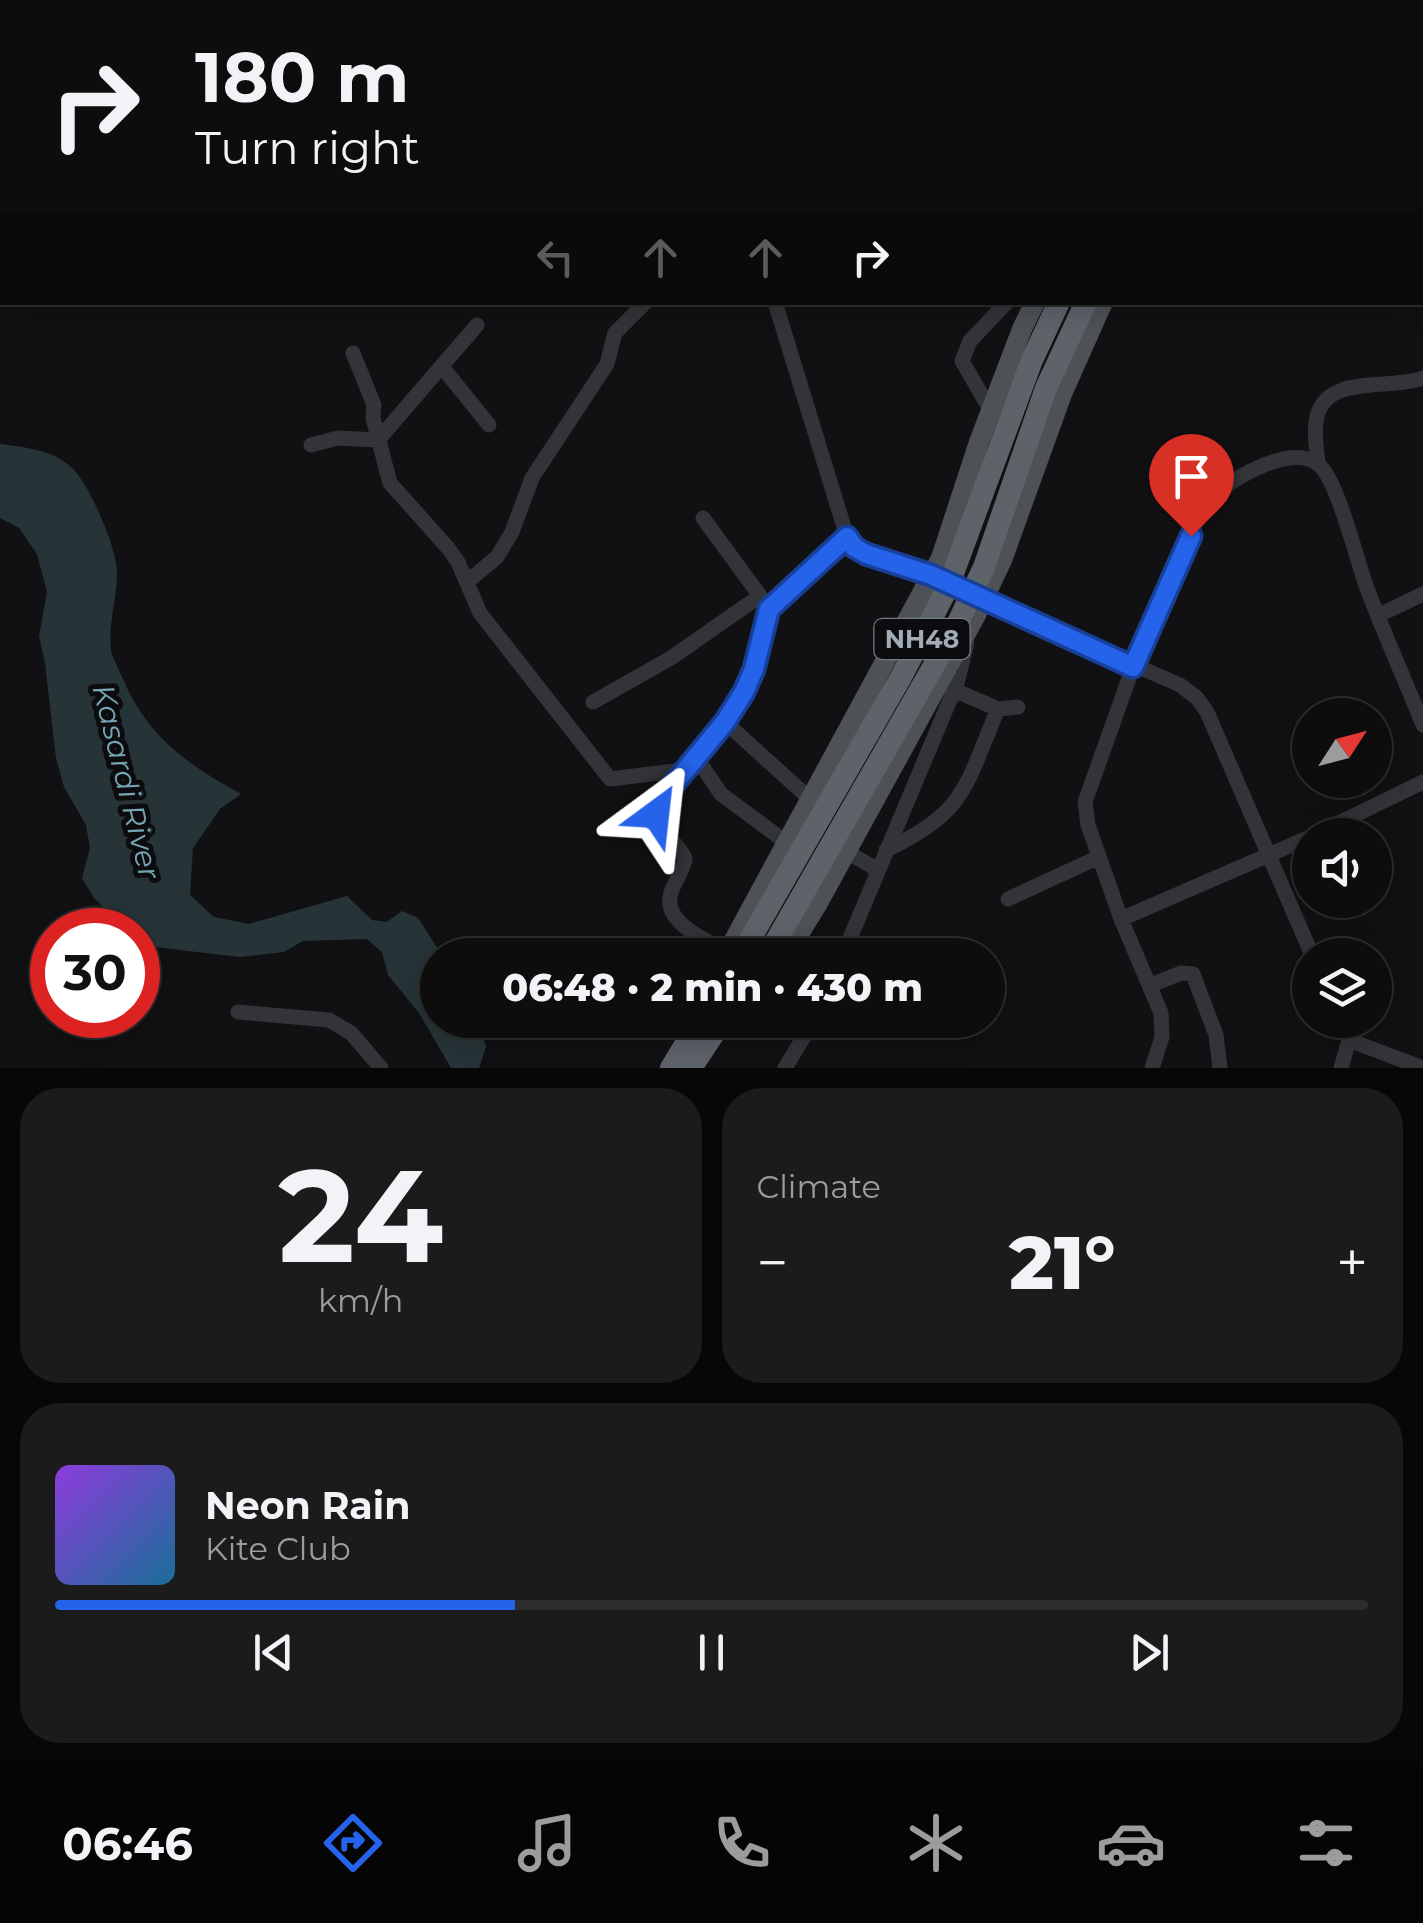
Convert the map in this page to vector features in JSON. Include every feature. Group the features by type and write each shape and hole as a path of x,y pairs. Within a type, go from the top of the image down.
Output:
{"highway":[{"name":"NH48","path":"742,938 901,678 948,587 1032,360 1057,305"},
{"name":"NH48","path":"778,938 956,628 984,567 1046,388 1085,305"},
{"path":"671,1068 695,1040"}],"main road":[{"path":"740,938 787,842 940,558 991,411 1034,305"},
{"path":"796,938 972,624 1002,560 1062,394 1102,305"}],"street":[{"path":"467,582 497,557 512,532 532,478 607,364 615,334 643,305"},
{"path":"776,305 847,537 854,547 931,575 1180,685 1197,698 1207,712 1305,938"},
{"path":"991,411 962,361 970,341 1003,305"},
{"path":"378,440 477,325"},
{"path":"353,353 374,405 372,418 390,483 448,548 480,613 610,779 683,770"},
{"path":"443,368 489,425"},
{"path":"1318,464 1316,424 1326,398 1336,391 1404,385 1423,378"},
{"path":"311,445 338,438 378,440"},
{"path":"1152,1068 1163,1023 1099,857 1084,812 1085,802 1133,667 1204,505 1217,490 1233,478 1293,456 1305,456 1318,464 1330,478 1423,725"},
{"path":"698,938 670,904 685,860 656,814 659,802 725,722 754,669 765,603 703,518"},
{"path":"593,702 765,603 847,537"},
{"path":"1379,615 1423,594"},
{"path":"849,938 954,690 972,624"},
{"path":"954,690 998,709 1018,707"},
{"path":"886,850 925,832 960,800 998,709"},
{"path":"725,722 810,799"},
{"path":"696,757 721,794 787,842"},
{"path":"1349,818 1423,782"},
{"path":"1121,919 1292,846"},
{"path":"846,852 878,870"},
{"path":"1008,899 1099,857"},
{"path":"1151,986 1181,973 1193,974 1216,1035 1220,1068"},
{"path":"238,1012 329,1020 351,1033 381,1068"},
{"path":"786,1068 804,1038"},
{"path":"1341,1068 1349,1040 1423,1068"}],"water":[{"name":"Kasardi River","path":"0,444 48,453 79,476 113,549 117,582 111,650 133,699 171,747 241,794 220,809 193,848 190,895 214,917 249,924 347,896 372,920 387,922 402,911 418,918 431,938 420,938 420,1015 388,975 382,952 367,939 303,941 284,952 240,957 160,948 160,908 104,908 94,898 82,878 90,848 86,825 64,787 56,758 39,636 47,592 37,554 19,528 0,518"},
{"path":"434,1038 483,1038 486,1047 479,1068 451,1068"}],"route":[{"path":"656,814 659,802 725,722 744,692 769,609 847,537 866,554 931,575 1133,667 1191,536"}]}
